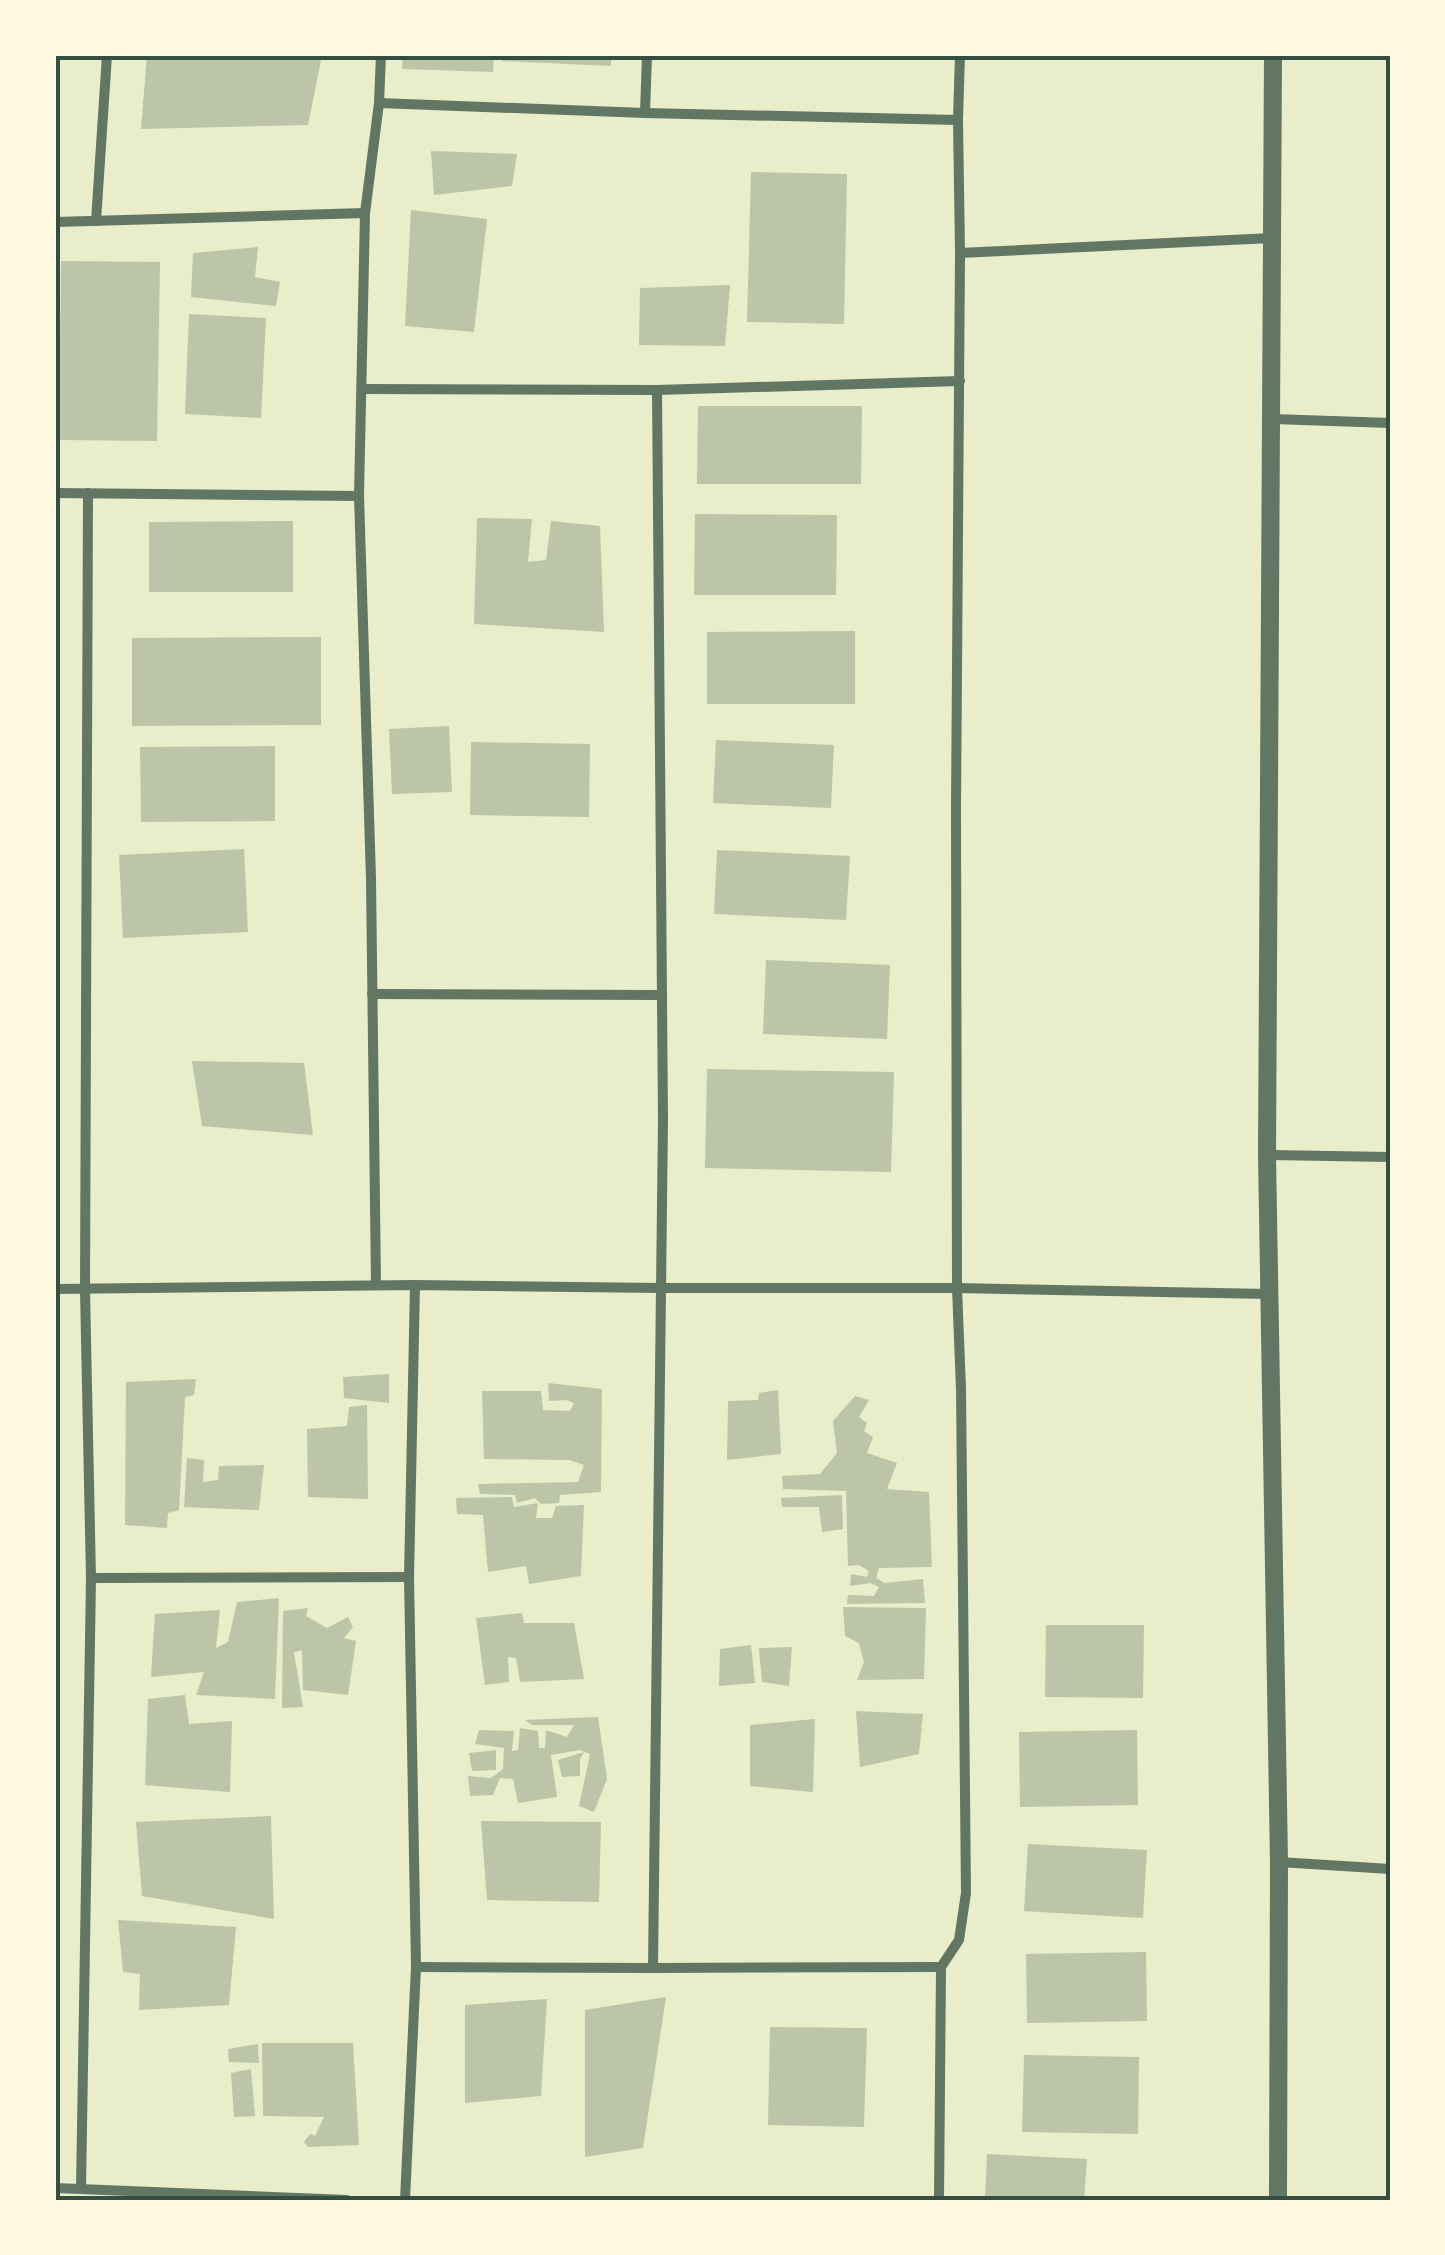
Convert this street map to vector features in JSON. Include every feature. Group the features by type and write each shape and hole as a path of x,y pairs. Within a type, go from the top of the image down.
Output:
{"street":[{"path":"96,220 107,55"},
{"path":"376,1286 371,860 359,496 365,213 381,55"},
{"path":"645,113 647,55"},
{"path":"939,2200 941,1966 959,1940 966,1893 957,1288 960,55"},
{"path":"1273,55 1268,1155 1279,1862 1278,2200"},
{"path":"379,103 958,120"},
{"path":"55,222 365,213"},
{"path":"960,254 1274,238"},
{"path":"362,389 656,390 960,381"},
{"path":"653,1968 663,1120 656,390"},
{"path":"1272,419 1390,423"},
{"path":"81,2189 92,1578 85,1290 88,492"},
{"path":"55,493 359,496"},
{"path":"372,994 661,995"},
{"path":"1268,1155 1390,1157"},
{"path":"55,1289 415,1285 1270,1294"},
{"path":"405,2200 416,1967 410,1576 415,1285"},
{"path":"92,1578 410,1576"},
{"path":"1279,1862 1390,1869"},
{"path":"416,1967 941,1966"},
{"path":"55,2188 347,2200"}],"building":[{"path":"147,55 322,55 308,125 141,129"},
{"path":"403,55 494,55 493,72 402,69"},
{"path":"502,55 611,55 611,66 502,61"},
{"path":"431,151 517,154 512,186 434,195"},
{"path":"751,172 847,174 844,324 747,322"},
{"path":"411,210 487,219 474,332 405,326"},
{"path":"258,247 255,277 280,282 276,306 191,297 193,253"},
{"path":"61,261 160,262 157,441 59,440"},
{"path":"730,285 725,346 639,345 640,288"},
{"path":"189,314 266,318 261,418 185,414"},
{"path":"698,406 862,406 861,484 697,484"},
{"path":"695,514 837,515 836,595 694,595"},
{"path":"477,518 532,519 528,562 546,560 551,521 600,526 604,632 474,624"},
{"path":"293,521 293,592 149,592 149,522"},
{"path":"855,631 855,704 707,704 707,632"},
{"path":"321,637 321,725 132,726 132,638"},
{"path":"449,726 452,792 392,794 389,729"},
{"path":"716,740 834,745 831,808 713,803"},
{"path":"471,742 590,744 589,817 470,815"},
{"path":"275,746 275,821 141,822 140,747"},
{"path":"244,849 248,932 123,938 119,855"},
{"path":"717,850 850,856 846,920 714,914"},
{"path":"766,960 890,965 887,1039 763,1034"},
{"path":"192,1061 304,1063 313,1135 202,1126"},
{"path":"707,1069 894,1072 891,1172 705,1168"},
{"path":"389,1374 389,1403 344,1398 343,1377"},
{"path":"196,1379 194,1395 185,1397 179,1510 168,1513 167,1528 125,1525 126,1382"},
{"path":"548,1383 602,1389 601,1492 560,1495 559,1503 541,1504 535,1498 517,1503 515,1495 480,1494 478,1484 578,1482 584,1465 569,1460 484,1459 482,1391 541,1391 543,1410 570,1411 574,1403 549,1401"},
{"path":"778,1390 781,1454 727,1460 728,1401 758,1400 759,1393"},
{"path":"855,1396 869,1400 859,1417 867,1423 864,1431 873,1437 867,1453 897,1463 887,1489 929,1492 932,1567 879,1568 876,1578 885,1583 923,1579 925,1603 847,1604 848,1595 874,1596 879,1587 870,1583 850,1586 851,1574 867,1577 869,1571 859,1565 848,1566 846,1491 783,1489 782,1476 820,1474 837,1453 833,1421"},
{"path":"367,1405 368,1499 308,1497 307,1429 347,1426 349,1407"},
{"path":"187,1458 204,1460 203,1482 218,1480 219,1466 264,1465 259,1510 184,1507"},
{"path":"842,1495 843,1529 822,1532 819,1507 782,1507 781,1498"},
{"path":"512,1497 514,1507 538,1503 536,1518 552,1518 556,1506 584,1505 581,1576 529,1584 526,1566 488,1572 483,1515 457,1514 456,1498"},
{"path":"279,1598 275,1699 196,1695 204,1672 151,1677 155,1614 220,1610 216,1648 228,1642 237,1602"},
{"path":"843,1607 926,1608 924,1679 857,1680 864,1662 859,1643 845,1636"},
{"path":"308,1608 306,1616 327,1628 348,1617 353,1627 344,1638 356,1641 348,1695 303,1690 302,1650 294,1652 303,1707 282,1708 283,1611"},
{"path":"522,1613 524,1623 574,1623 584,1679 520,1682 516,1658 508,1657 509,1682 485,1685 476,1618"},
{"path":"1046,1625 1144,1625 1143,1698 1045,1697"},
{"path":"751,1645 755,1683 719,1686 720,1649"},
{"path":"792,1647 789,1686 762,1682 759,1648"},
{"path":"185,1695 189,1724 232,1721 230,1792 145,1785 148,1699"},
{"path":"856,1711 923,1714 919,1754 860,1767"},
{"path":"598,1717 607,1779 594,1812 579,1806 590,1754 580,1750 551,1755 557,1797 518,1803 513,1779 500,1778 493,1795 470,1796 468,1776 491,1778 503,1769 504,1748 475,1744 479,1730 514,1731 512,1751 518,1750 520,1728 538,1731 539,1748 545,1748 546,1730 567,1737 574,1725 532,1725 525,1720"},
{"path":"815,1719 813,1792 750,1786 750,1725"},
{"path":"1137,1730 1138,1805 1020,1807 1019,1732"},
{"path":"496,1750 496,1770 472,1771 469,1753"},
{"path":"584,1752 580,1776 562,1777 558,1760"},
{"path":"271,1816 274,1919 142,1896 136,1822"},
{"path":"481,1821 601,1822 599,1902 487,1900"},
{"path":"1028,1844 1147,1850 1143,1918 1024,1911"},
{"path":"118,1920 236,1927 229,2005 139,2010 140,1974 123,1972"},
{"path":"1146,1952 1147,2021 1027,2023 1026,1954"},
{"path":"666,1997 643,2148 585,2157 585,2010"},
{"path":"547,1999 541,2096 465,2103 465,2005"},
{"path":"770,2027 867,2028 864,2127 768,2125"},
{"path":"262,2043 353,2043 359,2145 308,2147 304,2142 310,2134 315,2136 324,2117 263,2116"},
{"path":"258,2044 259,2063 229,2062 228,2049"},
{"path":"1024,2055 1139,2057 1138,2134 1022,2132"},
{"path":"251,2069 255,2116 234,2117 231,2073"},
{"path":"987,2154 1087,2159 1084,2200 985,2200"}]}
